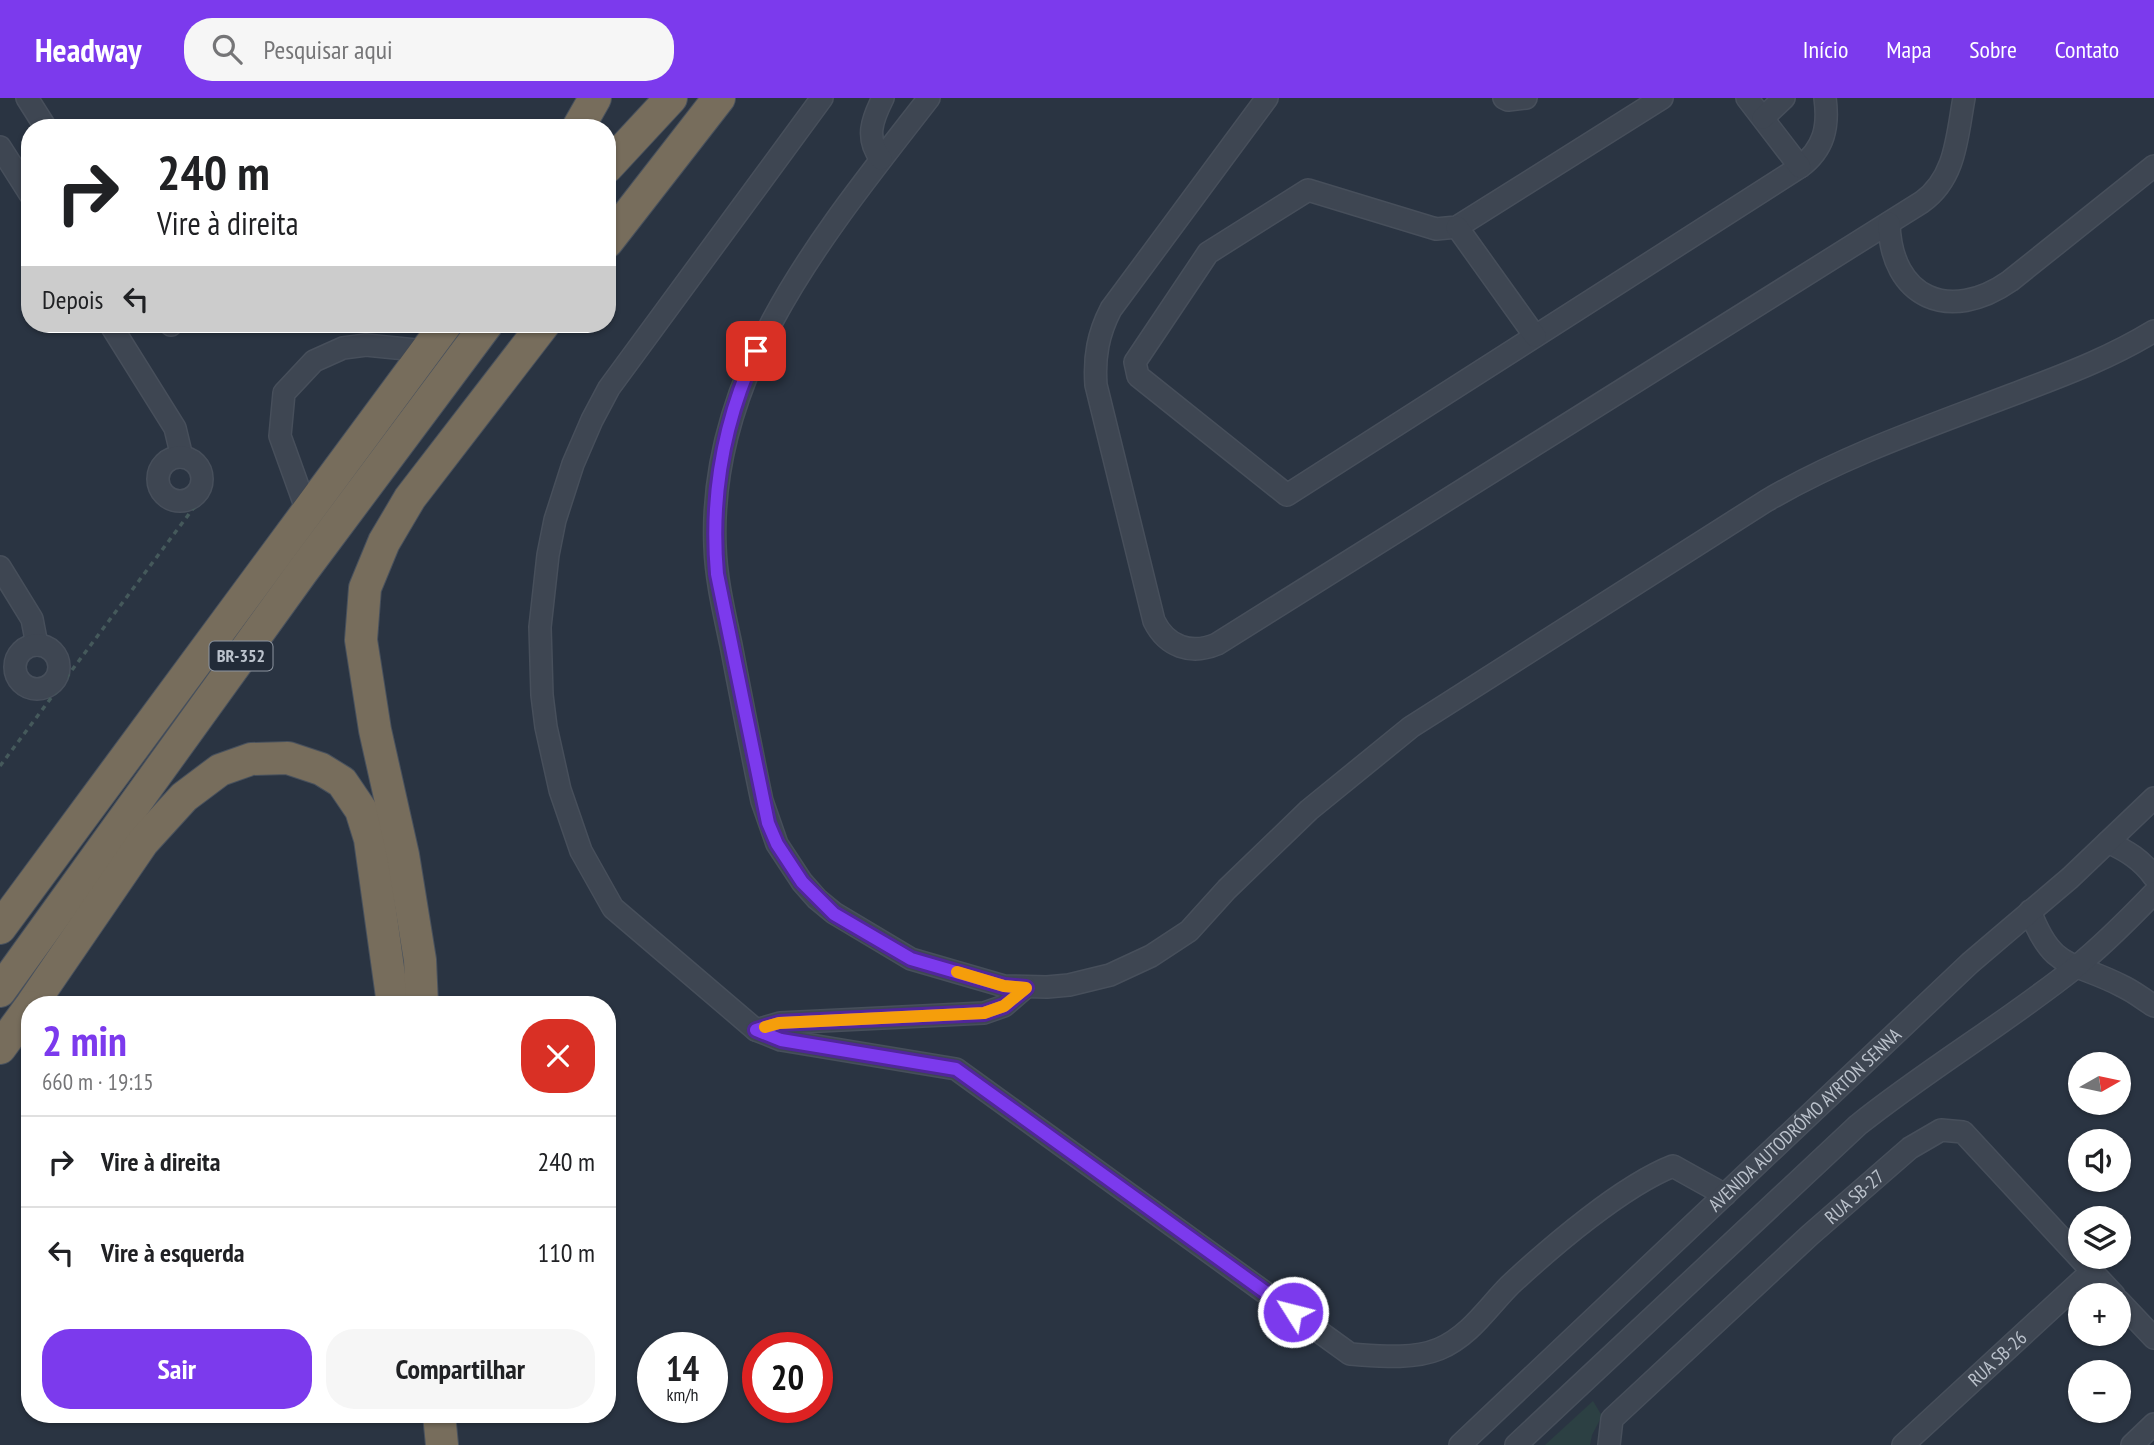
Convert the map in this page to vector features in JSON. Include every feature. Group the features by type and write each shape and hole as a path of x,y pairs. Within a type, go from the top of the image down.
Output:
{"highway":[{"path":"583,119 595,98"},
{"path":"616,151 654,98"},
{"path":"616,155 671,98"},
{"path":"616,230 719,98"},
{"name":"BR-352","path":"0,928 439,333"},
{"name":"BR-352","path":"0,991 302,572 480,333"},
{"path":"422,996 420,960 403,855 375,730 361,640 365,588 384,542 410,498 537,333"},
{"path":"38,996 143,842 184,797 220,770 251,760 288,758 321,768 342,782 361,810 370,839 392,996"},
{"path":"0,1048 21,1020"},
{"path":"421,1423 423,1445"},
{"path":"440,1423 442,1445"}],"street":[{"path":"27,98 40,119"},
{"path":"822,98 609,388 573,464 555,520 542,591 540,627 542,695 548,738 560,790 582,851 613,908 756,1030 781,1040 956,1069 1350,1354 1401,1356 1438,1350 1459,1338 1510,1286 1585,1222 1653,1174 1673,1166 1725,1195"},
{"path":"881,159 874,148 870,132 883,98"},
{"path":"929,98 812,255 756,351 743,380 733,409 719,469 714,522 717,574 762,801 777,844 802,882 834,914 911,959 1004,986 1026,988 1069,985 1110,975 1152,956 1189,931 1227,889 1309,810 1411,727 1797,483 1857,455 2097,363 2154,331"},
{"path":"1267,98 1115,302 1104,323 1096,354 1096,385 1154,621 1172,644 1191,650 1217,644 1930,197 1943,181 1952,162 1965,98"},
{"path":"1504,98 1526,98"},
{"path":"1662,98 1457,227 1436,229 1308,190 1208,253 1135,362 1138,376 1287,495 1800,167 1814,155 1824,138 1828,117 1825,98"},
{"path":"1747,98 1800,167"},
{"path":"1763,118 1784,98"},
{"path":"0,146 21,180"},
{"path":"1889,223 1895,258 1908,280 1918,290 1930,299 1973,299 2010,281 2154,166"},
{"path":"1457,227 1535,336"},
{"path":"116,333 175,428 182,457"},
{"path":"307,511 281,436 284,393 314,361 343,348 366,345 426,351"},
{"path":"182,457 189,458 199,467 202,481 197,494 185,500 171,499 164,494 158,481 159,473 167,461 182,457"},
{"path":"0,568 32,619 37,645"},
{"name":"AVENIDA AUTODRÓMO AYRTON SENNA","path":"1460,1445 1970,963 2154,799"},
{"path":"2108,842 2131,853 2154,877"},
{"path":"1516,1445 1858,1125 1903,1089 2076,967 2154,893"},
{"path":"2030,911 2037,931 2060,960 2121,985 2154,1006"},
{"path":"756,1030 779,1023 984,1013 1004,1006 1026,988"},
{"name":"RUA SB-27","path":"1609,1445 1612,1419 1810,1235 1910,1148 1941,1130 1963,1132 2103,1283"},
{"name":"RUA SB-26","path":"1903,1445 2092,1271"},
{"path":"2131,1314 2154,1338"},
{"path":"2132,1445 2154,1424"}],"path":[{"path":"0,766 204,494 202,481"}],"green space":[{"path":"1593,1401 1602,1416 1590,1445 1545,1445"}],"slow traffic":[{"path":"765,1027 779,1023 984,1013 1004,1006 1026,988 1004,986 957,972"}],"route":[{"path":"756,351 738,394 725,439 714,522 717,574 768,823 777,844 802,882 834,914 911,959 1004,986 1026,988 1004,1006 984,1013 779,1023 756,1030 781,1040 956,1069 1293,1312"}]}
